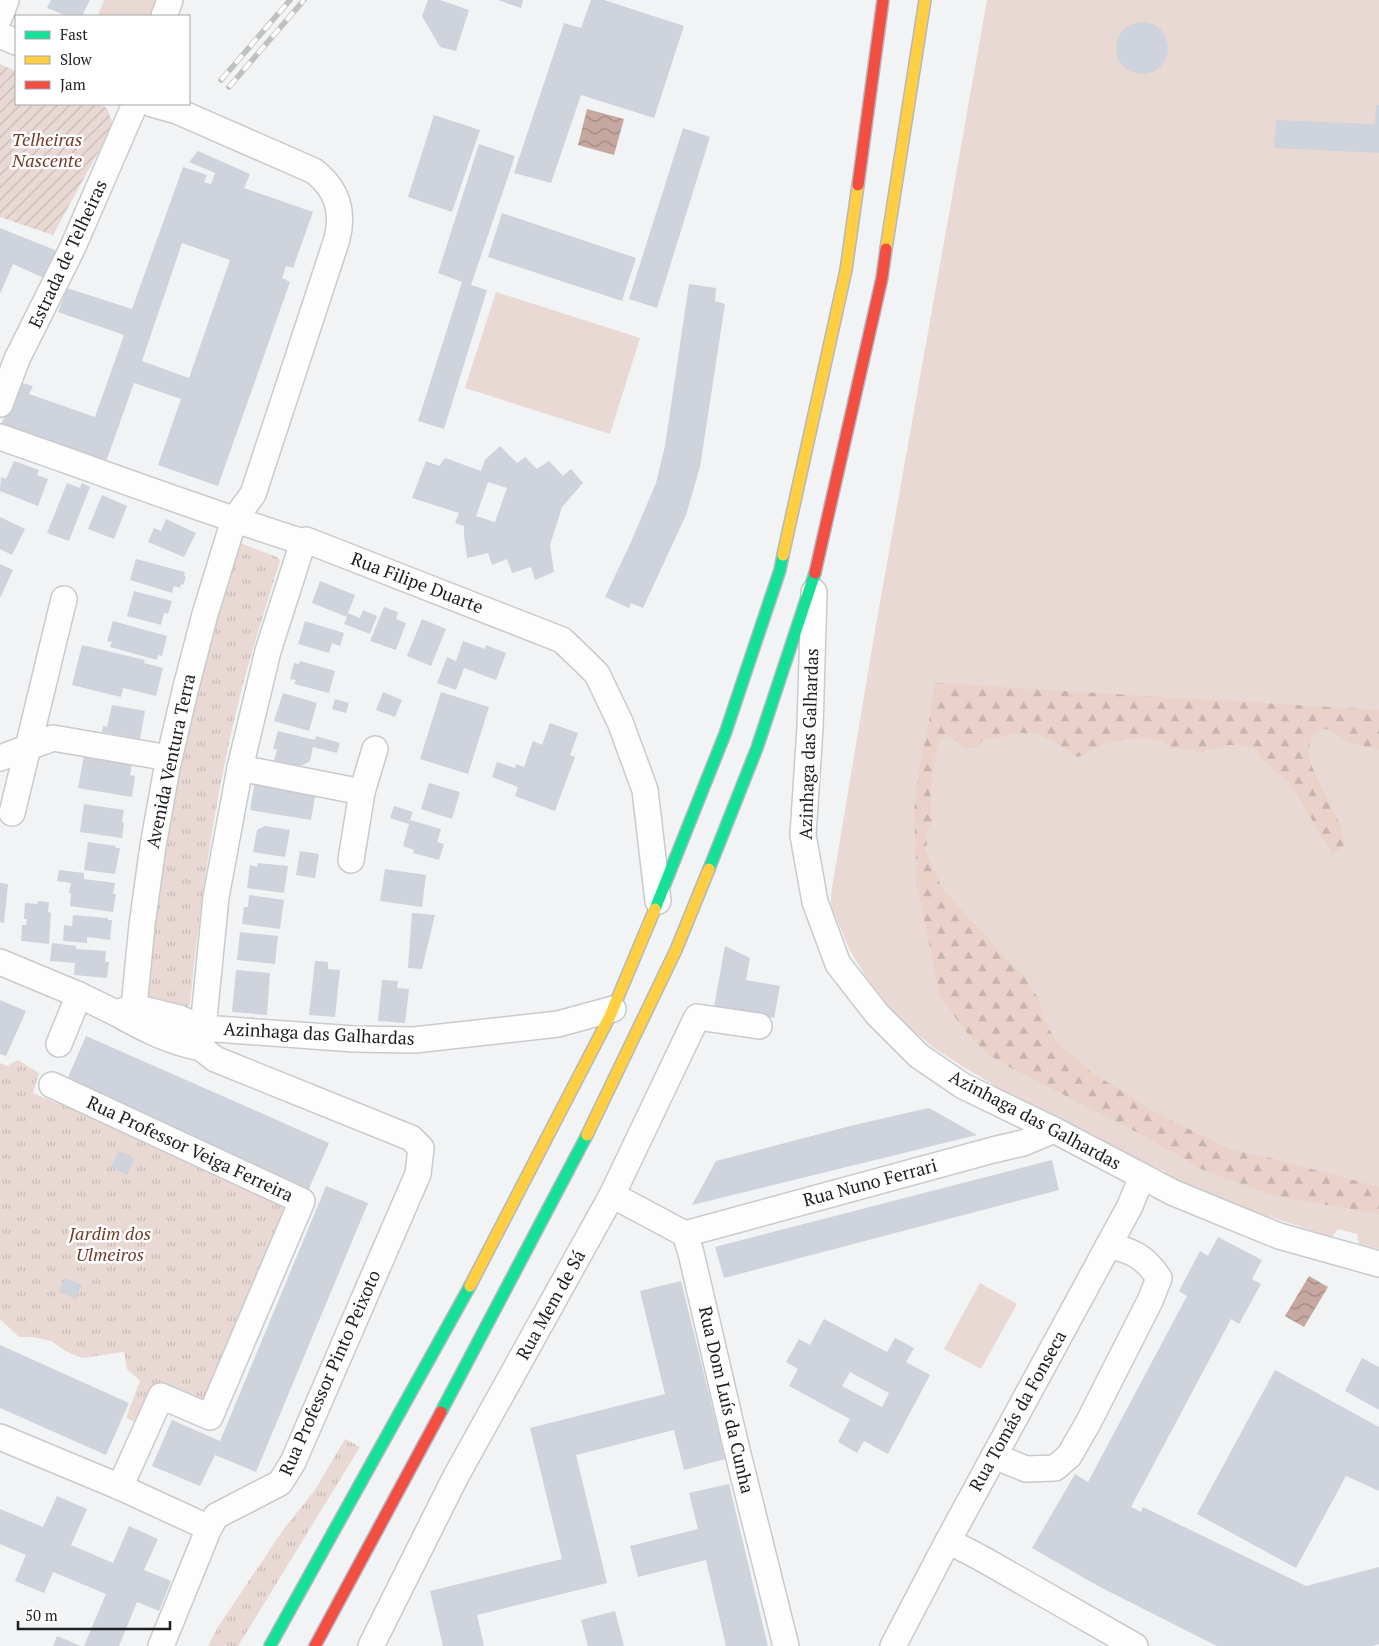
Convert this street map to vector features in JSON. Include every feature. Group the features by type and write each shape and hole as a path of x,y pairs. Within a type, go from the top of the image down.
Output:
{"highway":[{"path":"270,1646 451,1322 613,1009 725,734 780,570 846,270 883,0"},
{"path":"315,1646 590,1130 676,950 757,748 814,580 882,278 925,0"},
{"path":"270,1622 375,1458"}],"street":[{"path":"0,16 6,0"},
{"path":"164,15 170,0"},
{"path":"0,35 15,42"},
{"name":"Estrada de Telheiras","path":"0,404 17,359 72,249 135,105"},
{"name":"Avenida Ventura Terra","path":"125,1010 169,758 205,614 234,520 253,494 337,239 340,217 335,196 323,178 314,171 177,111 156,105"},
{"name":"Rua Filipe Duarte","path":"0,437 234,520 303,542 306,540 562,640 596,674 616,714 645,790 658,901"},
{"path":"202,1038 216,897 240,768 268,651 303,542"},
{"name":"Azinhaga das Galhardas","path":"814,580 810,728 804,835 814,902 838,964 878,1014 919,1056 963,1086 1054,1130 1174,1193 1279,1236 1379,1264"},
{"path":"12,813 64,599"},
{"path":"0,758 53,738 169,758"},
{"path":"351,860 362,792 375,749"},
{"path":"240,768 362,792"},
{"name":"Azinhaga das Galhardas","path":"0,962 79,995 125,1010 179,1018 202,1038 215,1059 411,1138 421,1148"},
{"path":"59,1044 79,995"},
{"name":"Azinhaga das Galhardas","path":"202,1038 414,1040 558,1024 613,1009"},
{"name":"Rua Mem de Sá","path":"371,1646 456,1476 612,1195 697,1017 759,1026"},
{"name":"Rua Professor Veiga Ferreira","path":"52,1086 302,1201 210,1418 161,1396 120,1487"},
{"name":"Rua Nuno Ferrari","path":"685,1234 1023,1143 1054,1130"},
{"name":"Rua Professor Pinto Peixoto","path":"161,1646 209,1528 216,1516 280,1483 293,1462 418,1174 421,1148"},
{"name":"Rua Tomás da Fonseca","path":"893,1646 1130,1206 1142,1176"},
{"path":"612,1195 685,1234"},
{"name":"Rua Dom Luís da Cunha","path":"685,1234 786,1646"},
{"path":"994,1456 1026,1469 1055,1468 1069,1456 1088,1423 1150,1301 1158,1278 1150,1265 1135,1254 1108,1246"},
{"path":"0,1437 120,1487 209,1528"},
{"path":"948,1541 1135,1646"}],"green space":[{"path":"104,0 157,0 152,15 98,15"},
{"path":"987,0 1379,0 1379,1249 1359,1244 1357,1234 1338,1229 1332,1237 1166,1183 1166,1172 1149,1164 1140,1171 965,1068 934,1048 903,1022 875,991 850,951 831,905 831,894 876,625"},
{"name":"Telheiras Nascente","path":"0,64 15,71 15,105 100,105 107,108 113,125 53,235 0,217"},
{"path":"496,292 640,338 610,434 465,388"},
{"path":"240,543 277,557 280,561 258,632 229,741 209,853 198,928 190,1004 188,1007 184,1007 147,998 145,993 163,848 194,693 238,544"},
{"path":"935,683 1379,710 1379,750 1348,742 1327,729 1318,730 1310,742 1309,754 1312,767 1342,829 1344,845 1341,849 1332,853 1291,784 1261,759 1257,750 1244,745 1227,745 1199,753 1190,750 1172,749 1164,741 1145,737 1114,741 1094,748 1077,757 1055,742 1035,734 1020,733 984,739 976,748 963,748 957,741 946,736 939,741 931,781 930,802 932,822 926,832 927,845 924,847 942,888 1007,960 1024,976 1038,998 1045,1021 1056,1042 1094,1074 1164,1117 1232,1150 1259,1155 1379,1187 1379,1214 1275,1196 1201,1169 1146,1137 1013,1069 989,1055 972,1039 940,995 917,886 914,812 918,772 927,733"},
{"name":"Jardim dos Ulmeiros","path":"18,1060 39,1073 33,1093 293,1203 203,1409 169,1394 151,1430 126,1418 140,1381 127,1369 124,1352 82,1358 65,1351 52,1341 32,1337 19,1337 0,1319 0,1063 7,1066"},
{"path":"980,1283 1017,1304 981,1369 944,1349"},
{"path":"345,1439 360,1447 238,1646 208,1646 218,1627 283,1530 315,1490"}],"water":[{"path":"587,109 624,119 614,155 578,145"},
{"path":"1309,1276 1328,1287 1304,1327 1285,1316"}],"building":[{"path":"51,0 90,0 82,15 64,15 47,8"},
{"path":"428,0 440,0 469,10 456,51 440,47 422,16"},
{"path":"498,0 523,0 521,8"},
{"path":"591,0 604,0 684,26 654,118 581,95 551,183 514,173 564,23 581,28"},
{"path":"1137,22 1147,22 1161,29 1168,43 1168,53 1161,67 1147,74 1137,74 1127,70 1120,63 1116,53 1116,43 1120,33 1127,26"},
{"path":"1376,105 1379,105 1379,153 1274,148 1276,120 1375,124"},
{"path":"434,115 480,130 452,212 408,197"},
{"path":"683,128 710,137 657,308 629,299"},
{"path":"479,144 515,156 471,285 487,290 444,429 418,421 462,282 438,273"},
{"path":"198,151 250,174 244,188 313,212 293,268 286,266 282,278 290,282 218,486 158,465 181,399 134,383 106,462 0,427 19,382 33,386 29,394 95,417 124,335 58,312 67,288 132,309 183,167 207,175 204,182 211,184 215,173 189,162","holes":["182,243 230,260 189,378 142,361"]},
{"path":"502,213 636,258 622,301 488,257"},
{"path":"0,228 60,252 48,280 13,264 0,294"},
{"path":"689,284 716,288 715,301 725,304 700,467 686,515 643,608 631,603 629,608 605,597 656,483 665,446"},
{"path":"500,446 517,463 525,457 537,469 549,461 563,476 571,469 583,483 562,507 550,545 554,572 535,580 531,567 512,573 507,559 492,565 488,553 467,558 464,526 455,523 459,513 412,498 426,461 439,466 445,458 481,471 485,460","holes":["488,482 507,488 495,522 476,516"]},
{"path":"14,461 39,470 37,475 48,479 38,506 0,491 1,477 6,479"},
{"path":"67,483 80,488 82,483 90,487 69,541 47,533"},
{"path":"102,495 127,506 114,539 88,529"},
{"path":"0,517 25,529 12,555 0,549"},
{"path":"166,519 196,533 184,557 148,542 154,528 161,531"},
{"path":"136,559 185,572 184,576 186,577 183,585 181,584 180,588 174,586 172,593 130,580"},
{"path":"0,564 13,570 0,598"},
{"path":"320,581 355,595 348,613 360,618 363,610 377,616 370,634 344,624 347,617 312,603"},
{"path":"134,591 172,601 168,614 164,613 161,625 127,616"},
{"path":"384,607 398,612 396,619 406,623 396,650 370,641"},
{"path":"422,619 446,629 431,666 407,656"},
{"path":"113,621 167,636 162,656 158,655 157,660 110,647 112,642 107,641"},
{"path":"305,621 344,633 340,646 332,643 329,653 298,644"},
{"path":"463,641 485,649 486,645 506,653 496,680 464,668 456,690 437,683 447,657 456,661"},
{"path":"82,645 145,660 144,663 163,668 156,696 123,688 121,697 72,685"},
{"path":"300,661 335,671 329,693 294,684 296,680 290,679 294,663 299,664"},
{"path":"383,692 402,700 395,717 376,710"},
{"path":"441,692 489,707 468,774 420,759"},
{"path":"283,693 317,703 309,731 274,721"},
{"path":"335,699 349,703 346,713 332,709"},
{"path":"112,705 145,711 140,739 102,732 103,726 107,727"},
{"path":"550,723 578,733 570,755 575,757 555,811 515,796 518,787 492,777 497,762 515,768 516,764 524,767 533,741 542,745"},
{"path":"278,731 315,740 316,736 340,743 337,753 313,747 310,761 296,766 274,761 277,749 273,749"},
{"path":"84,755 132,763 130,775 135,776 132,797 78,788"},
{"path":"255,781 316,791 311,820 250,810"},
{"path":"429,783 460,792 452,819 421,809"},
{"path":"84,804 124,810 122,838 80,832"},
{"path":"394,806 413,812 410,820 441,829 437,842 444,844 439,860 413,853 414,850 403,846 409,824 390,818"},
{"path":"265,826 290,830 285,857 253,852 257,830"},
{"path":"88,842 120,848 115,874 84,870"},
{"path":"300,851 319,854 315,878 296,875"},
{"path":"258,863 288,866 284,893 247,888 250,865 257,867"},
{"path":"385,869 426,875 422,907 380,901"},
{"path":"59,870 84,873 84,879 115,883 113,894 116,894 113,912 70,906 71,893 69,893 71,883 57,881"},
{"path":"0,883 8,884 4,923 0,922"},
{"path":"249,895 284,900 280,929 242,924 244,907 248,907"},
{"path":"38,901 49,902 48,912 51,913 49,944 21,941 22,925 26,925 27,919 24,919 25,903 37,904"},
{"path":"412,913 435,915 422,969 408,968"},
{"path":"73,915 112,920 110,940 87,937 87,943 63,941 64,925 72,926"},
{"path":"240,932 278,936 275,964 237,960"},
{"path":"52,943 76,946 76,949 106,951 105,962 109,962 107,978 74,975 75,963 50,961"},
{"path":"725,946 750,958 746,980 780,986 774,1018 714,1007"},
{"path":"315,961 328,962 328,969 340,970 335,1017 309,1015"},
{"path":"236,970 270,973 267,1015 232,1012"},
{"path":"382,980 398,981 397,988 409,989 405,1023 378,1021"},
{"path":"0,1000 26,1011 6,1056 0,1054"},
{"path":"86,1036 329,1143 308,1191 65,1084"},
{"path":"929,1108 977,1135 692,1205 716,1161 854,1125"},
{"path":"119,1151 135,1159 127,1175 111,1167"},
{"path":"1052,1160 1059,1190 724,1278 715,1247"},
{"path":"326,1186 368,1203 256,1472 215,1455 200,1486 152,1466 172,1420 220,1441"},
{"path":"1218,1237 1262,1260 1252,1279 1261,1284 1239,1324 1231,1319 1131,1507 1141,1512 1143,1507 1306,1586 1379,1567 1379,1644 1372,1646 1217,1646 1098,1586 1032,1548 1075,1474 1088,1482 1187,1296 1179,1291 1200,1251 1208,1256"},
{"path":"65,1278 82,1285 76,1299 59,1292"},
{"path":"681,1281 725,1459 684,1470 674,1430 576,1455 607,1583 477,1615 484,1646 443,1646 430,1591 562,1559 530,1428 665,1394 640,1291"},
{"path":"824,1319 887,1352 895,1338 914,1348 906,1362 930,1375 888,1454 864,1441 857,1453 838,1442 850,1419 789,1386 798,1369 786,1362 799,1339 810,1345","holes":["850,1372 889,1393 882,1407 842,1386"]},
{"path":"0,1345 129,1403 106,1455 0,1408"},
{"path":"1362,1358 1379,1367 1379,1410 1345,1391"},
{"path":"1275,1370 1379,1427 1379,1491 1346,1476 1296,1568 1197,1514"},
{"path":"729,1484 768,1646 726,1646 706,1560 638,1577 630,1546 698,1529 689,1493"},
{"path":"57,1496 87,1509 71,1545 113,1563 129,1526 158,1539 144,1570 171,1581 159,1611 137,1602 119,1646 84,1646 106,1594 53,1572 44,1593 15,1581 26,1555 0,1544 0,1509 43,1527"},
{"path":"615,1611 624,1646 588,1646 581,1620"},
{"path":"57,1636 81,1646 53,1646"}],"railway":[{"path":"221,80 290,0"},
{"path":"229,87 304,0"}],"traffic: fast":[{"path":"655,909 725,734 780,570 783,555"},
{"path":"709,869 757,748 815,573"},
{"path":"441,1412 587,1135"},
{"path":"270,1646 470,1286"}],"traffic: slow":[{"path":"886,249 925,0"},
{"path":"783,555 846,270 858,185"},
{"path":"587,1135 676,950 709,869"},
{"path":"470,1286 610,1016 655,909"}],"traffic: jam":[{"path":"858,185 883,0"},
{"path":"815,573 882,278 886,249"},
{"path":"315,1646 441,1412"}]}
